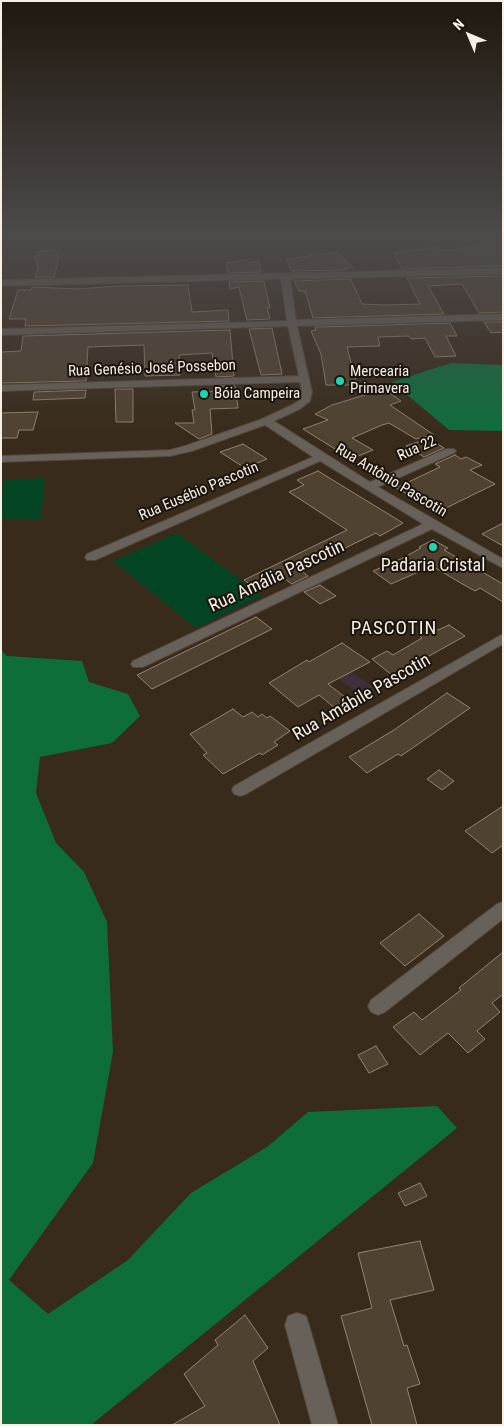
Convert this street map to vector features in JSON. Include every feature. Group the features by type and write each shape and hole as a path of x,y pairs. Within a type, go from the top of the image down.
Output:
{"street":[{"path":"1,459 170,453 188,449 266,421 305,401 307,392 289,305"},
{"path":"1,332 503,317"},
{"name":"Rua Genésio José Possebon","path":"1,388 304,379"},
{"name":"Rua Antônio Pascotin","path":"266,421 321,457 432,524 503,564"},
{"name":"Rua 22","path":"370,486 450,451"},
{"name":"Rua Eusébio Pascotin","path":"90,557 321,457"},
{"name":"Rua Amália Pascotin","path":"138,664 432,524"},
{"name":"Rua Amábile Pascotin","path":"240,790 503,638"},
{"path":"378,1006 503,909"},
{"path":"297,1325 325,1425"}],"shaded area":[{"path":"337,662 376,689 363,697 325,669"}],"green space":[{"path":"451,363 503,365 503,431 449,430 392,382"},
{"path":"45,478 41,519 1,520 3,480"},
{"path":"177,533 262,596 196,628 113,561"},
{"path":"1,650 7,656 82,661 89,682 128,694 140,716 112,743 40,757 36,793 56,843 84,872 107,922 113,1052 93,1163 9,1280 48,1314 128,1260 191,1193 267,1147 308,1112 437,1106 457,1128 91,1425 1,1425"}],"building":[{"path":"13,305 191,305 192,312 228,310 229,321 25,326 26,319 9,319"},
{"path":"243,305 269,305 270,308 267,308 270,319 247,320"},
{"path":"309,305 375,305 439,305 444,314 313,318"},
{"path":"474,305 503,305 503,312 479,313"},
{"path":"484,322 503,322 503,332 491,333"},
{"path":"450,323 457,336 446,336 456,356 435,357 425,338 411,339 409,336 378,337 380,346 347,347 357,385 326,385 321,354 311,331 316,330 315,327"},
{"path":"272,328 282,374 261,375 249,329"},
{"path":"230,330 234,376 216,377 212,353 179,355 180,375 145,376 144,345 88,347 86,381 1,383 1,352 21,351 23,336"},
{"path":"217,386 235,386 238,408 210,409 212,434 199,439 175,423 194,423 192,410 195,410 192,392 218,391"},
{"path":"115,389 133,389 133,422 116,422"},
{"path":"384,389 401,401 390,405 434,435 416,439 389,423 382,425 352,438 373,450 351,459 303,429 328,420 315,414 332,405"},
{"path":"86,390 85,398 33,400 34,392"},
{"path":"38,412 33,430 19,430 17,438 1,438 1,413"},
{"path":"429,438 444,448 424,457 406,446"},
{"path":"243,444 267,459 245,468 220,452"},
{"path":"455,455 461,459 466,457 482,465 470,470 495,484 440,511 396,488 440,467 435,464"},
{"path":"318,471 403,523 380,536 376,533 300,570 308,576 292,584 285,579 259,591 244,580 347,530 289,492 304,485 297,480"},
{"path":"503,523 503,546 482,534"},
{"path":"433,540 448,548 444,550 503,584 503,602 480,588 475,591 432,566 391,584 373,571 403,558"},
{"path":"320,585 336,596 320,604 304,592"},
{"path":"256,617 272,629 152,689 137,675"},
{"path":"449,625 465,636 393,676 372,659 387,651 393,655 422,638 420,636 434,628 438,630"},
{"path":"342,643 370,662 328,684 350,701 336,709 319,695 298,707 269,683 307,660 309,662"},
{"path":"447,693 470,708 401,756 398,754 367,773 349,757 394,730"},
{"path":"233,709 243,717 252,712 258,717 262,714 267,718 270,716 290,731 274,742 278,745 223,774 203,755 207,753 190,734"},
{"path":"439,770 454,781 442,790 427,779"},
{"path":"503,806 503,845 492,853 465,831"},
{"path":"419,914 444,936 405,966 380,943"},
{"path":"503,952 503,994 492,1003 500,1012 477,1031 485,1039 468,1053 448,1033 420,1055 393,1027 414,1012 422,1020 461,990 459,988"},
{"path":"376,1046 388,1064 369,1073 358,1055"},
{"path":"420,1183 427,1196 405,1206 398,1193"},
{"path":"420,1241 434,1290 390,1300 404,1346 407,1345 420,1384 407,1388 417,1425 372,1425 341,1316 372,1308 358,1253"},
{"path":"245,1315 268,1348 253,1361 280,1425 172,1425 205,1406 184,1374 218,1345 215,1340"}],"place":[{"name":"Mercearia Primavera","path":"340,381"},
{"name":"Bóia Campeira","path":"204,394"},
{"name":"Padaria Cristal","path":"433,547"}],"district":[{"name":"PASCOTIN","path":"394,629"}]}
